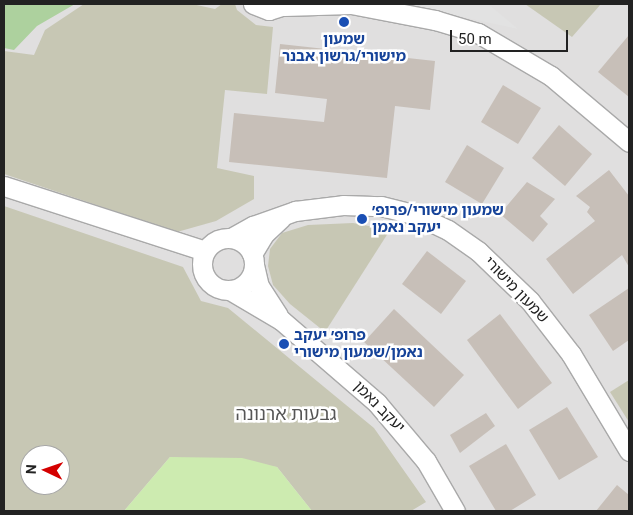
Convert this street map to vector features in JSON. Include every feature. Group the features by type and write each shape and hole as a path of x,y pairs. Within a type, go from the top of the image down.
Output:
{"street":[{"path":"252,4 268,10 286,5 350,4 449,24 492,40 551,76 629,142"},
{"path":"4,186 205,251"},
{"name":"שמעון מישורי","path":"232,238 253,226 286,214 343,205 381,206 416,215 448,230 478,250 506,274 552,328 629,452"},
{"path":"253,259 244,243 232,238 216,241 205,251 204,275 214,287 230,290 244,285 264,234 286,214"},
{"name":"יעקב נאמן","path":"253,259 259,286 281,320"},
{"name":"יעקב נאמן","path":"230,290 281,320 353,380 393,420 426,461 455,511"}],"shaded area":[{"path":"4,4 629,4 629,511 4,511"},
{"path":"84,4 192,4 215,9 222,4 235,4 237,10 256,25 273,27 267,94 225,90 217,168 254,176 254,199 216,221 177,232 4,174 4,51 34,55 45,30"},
{"path":"406,4 488,4 518,29 426,9"},
{"path":"525,4 601,4 572,37"},
{"path":"4,206 183,267 201,301 228,308 374,428 426,502 411,511 312,511 277,467 170,457 124,511 4,511"},
{"path":"353,223 390,230 325,332 290,304 273,285 268,266 270,249 282,233 308,225"},
{"path":"629,380 629,422 610,392"}],"green space":[{"path":"4,4 75,4 37,26 14,50 4,48"},
{"path":"170,457 242,458 277,467 312,511 124,511"}],"building":[{"path":"629,35 629,97 598,72"},
{"path":"280,44 435,61 430,110 395,106 387,178 229,162 234,113 324,122 327,99 275,93"},
{"path":"503,85 541,108 518,144 481,122"},
{"path":"559,125 592,154 565,186 532,158"},
{"path":"467,145 504,168 482,204 445,182"},
{"path":"609,170 629,196 629,267 622,255 573,294 546,259 595,221 587,212 590,207 576,196"},
{"path":"527,182 555,199 540,216 548,224 533,242 500,214"},
{"path":"427,251 466,281 441,314 402,284"},
{"path":"629,288 629,340 613,351 589,315"},
{"path":"394,309 464,375 434,407 364,342"},
{"path":"500,314 552,383 518,409 467,340"},
{"path":"567,407 598,457 559,480 529,430"},
{"path":"486,413 495,426 460,453 450,435"},
{"path":"506,444 536,495 510,511 496,511 469,466"},
{"path":"617,485 629,495 629,511 596,511"}],"place":[{"name":"שמעון מישורי/גרשון אבנר","path":"344,22"},
{"name":"שמעון מישורי/פרופ׳ יעקב נאמן","path":"362,219"},
{"name":"פרופ׳ יעקב נאמן/שמעון מישורי","path":"284,344"}],"district":[{"name":"גבעות ארנונה","path":"286,414"}]}
